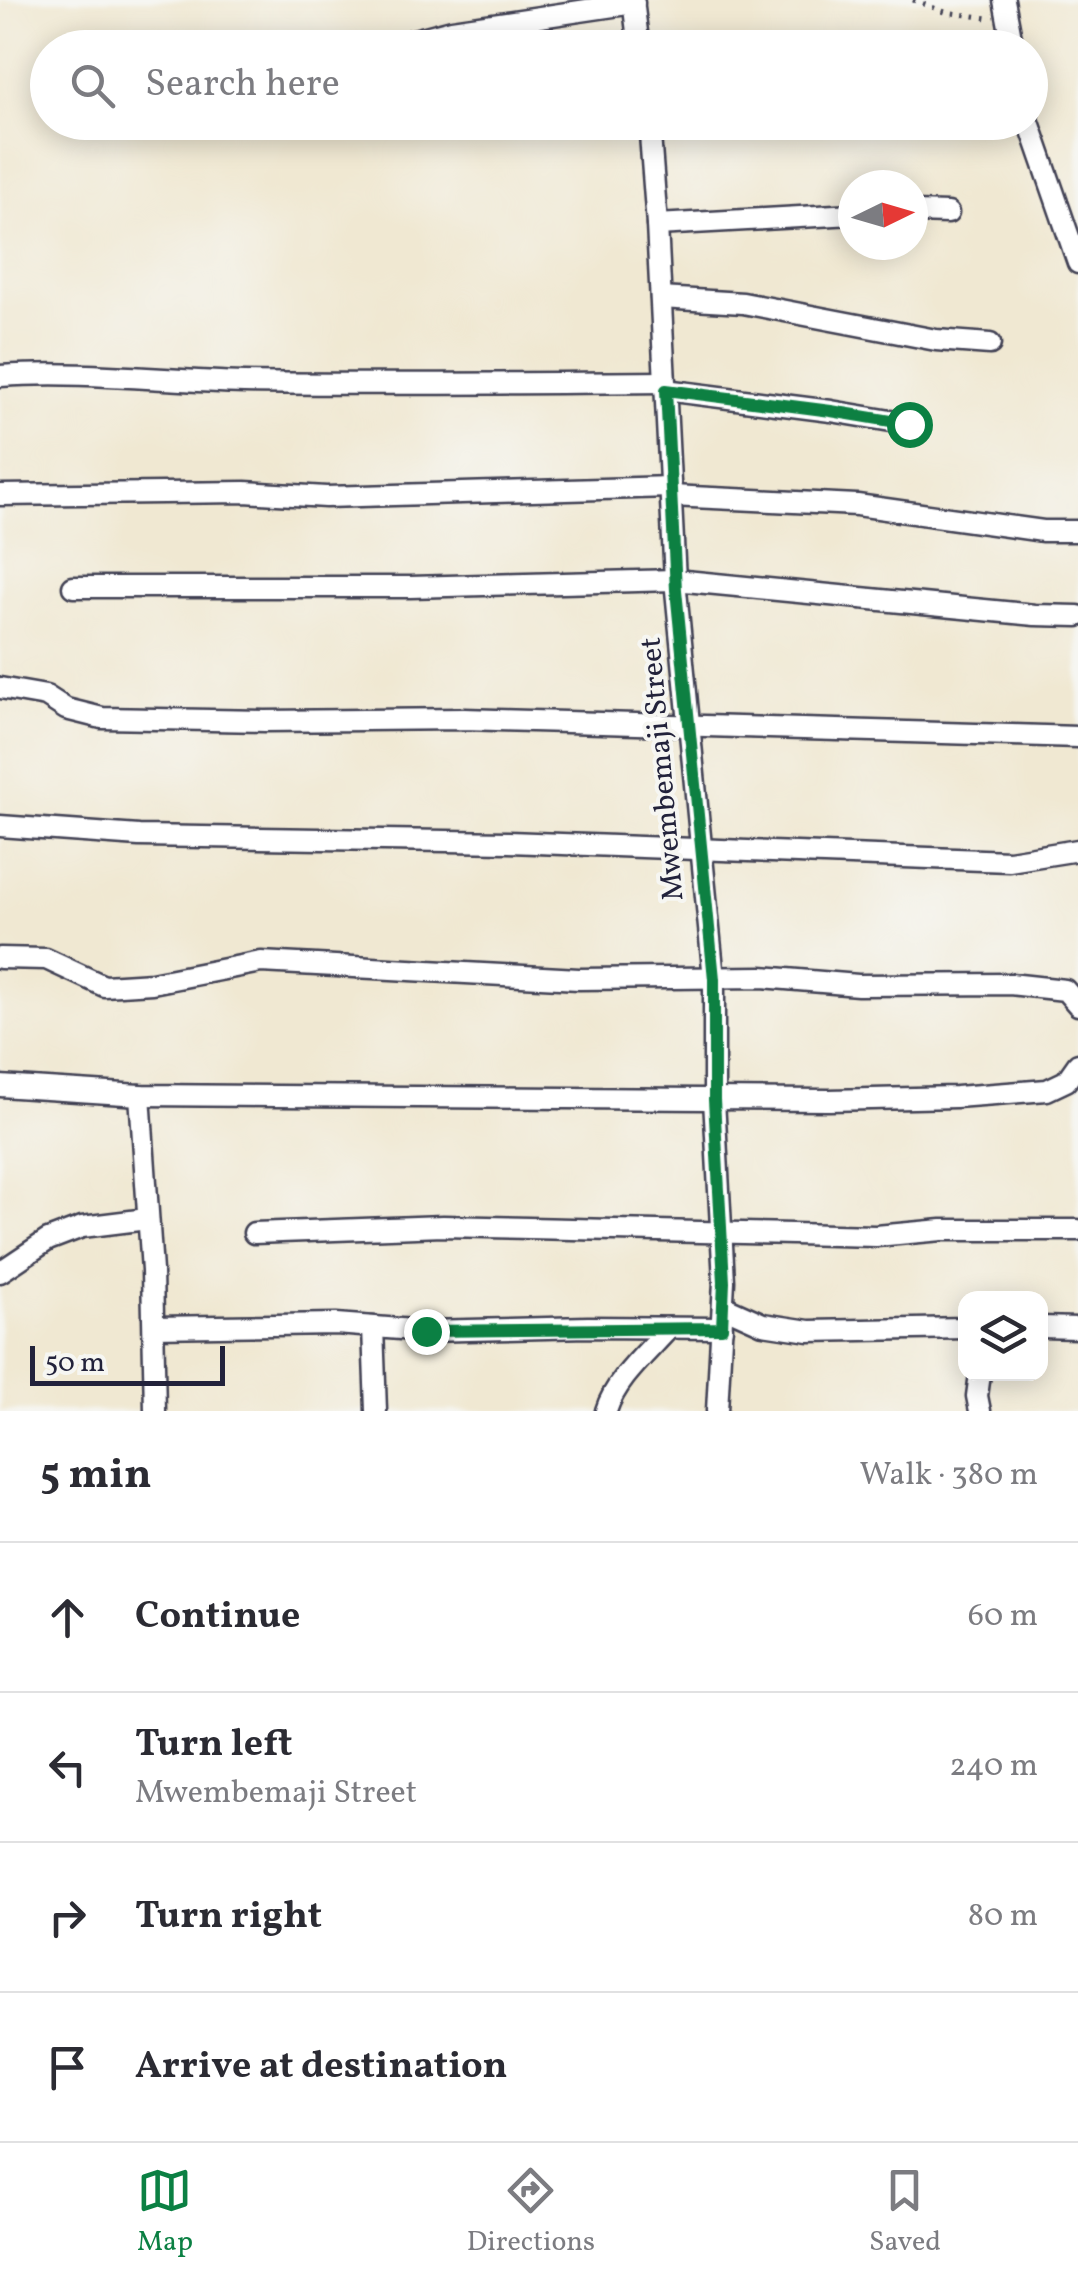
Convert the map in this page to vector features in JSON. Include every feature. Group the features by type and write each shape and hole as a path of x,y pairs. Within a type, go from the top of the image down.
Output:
{"street":[{"path":"452,30 634,2 637,30"},
{"name":"Mwembemaji Street","path":"650,140 658,225 675,580 714,979 714,1100 723,1306 717,1411"},
{"path":"1035,140 1078,263"},
{"path":"928,212 948,213"},
{"path":"658,225 838,215"},
{"path":"661,298 743,302 936,340 990,344"},
{"path":"0,376 325,384 665,386 909,424"},
{"path":"0,495 671,492 857,505 1043,530 1078,531"},
{"path":"73,587 410,587 675,580 1078,616"},
{"path":"0,688 46,696 66,709 102,718 464,719 1078,737"},
{"path":"0,826 139,836 509,842 1009,861 1078,850"},
{"path":"0,958 46,959 104,986 152,983 261,962 579,979 762,977 858,985 1047,986 1065,990 1078,1005"},
{"path":"0,1086 140,1095 714,1100 956,1097 1047,1090 1066,1081 1078,1064"},
{"path":"140,1095 156,1411"},
{"path":"0,1272 48,1240 82,1226 147,1219"},
{"path":"254,1233 443,1226 876,1236 942,1230 1078,1230"},
{"path":"723,1306 763,1324 809,1331 958,1328"},
{"path":"154,1327 336,1324 426,1331 722,1328"},
{"path":"1048,1326 1078,1328"},
{"path":"373,1327 376,1411"},
{"path":"606,1411 632,1369 670,1328"},
{"path":"980,1381 980,1411"}],"path":[{"path":"913,0 945,12 1006,10"}],"route":[{"path":"426,1331 722,1328 724,1282 714,1100 714,979 676,590 666,390 909,424"}]}
